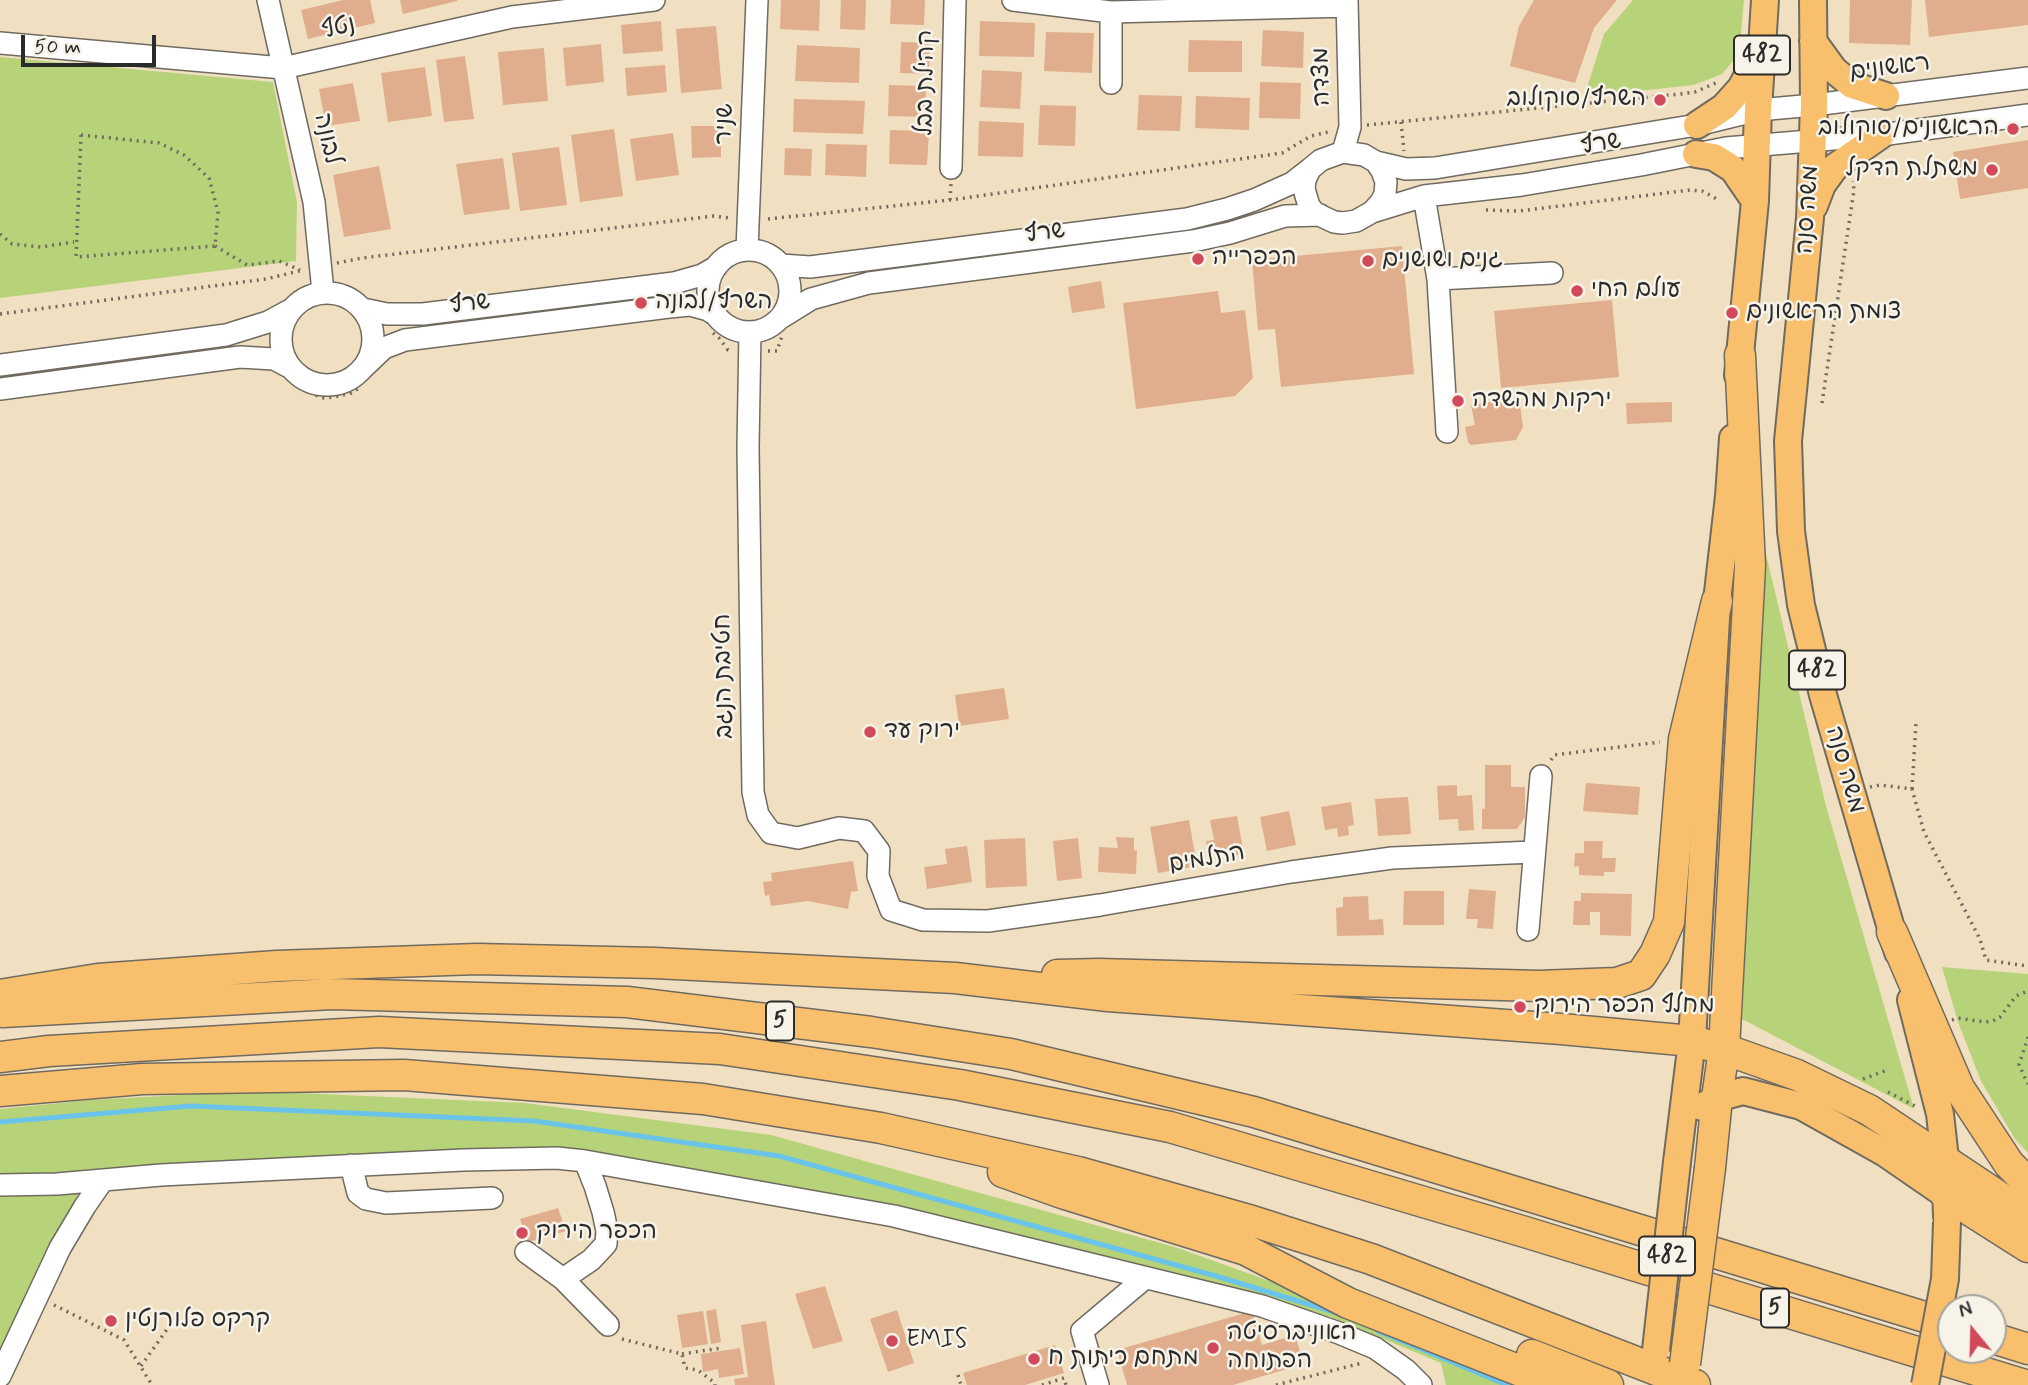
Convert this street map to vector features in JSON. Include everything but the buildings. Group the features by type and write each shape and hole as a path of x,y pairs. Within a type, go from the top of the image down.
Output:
{"highway":[{"path":"0,1091 142,1079 404,1075 703,1099 881,1128 1078,1172 1252,1221 1383,1264 1688,1379 1724,1049 1750,566 1740,355"},
{"path":"955,978 1099,974 1539,986 1618,983 1640,975 1655,954 1669,922 1684,739 1717,601"},
{"path":"1892,932 1959,1088 2009,1164 2028,1183"},
{"path":"0,995 98,979 277,966 477,959 669,963 955,978 1108,996 1692,1041 1797,1074 1869,1110 2028,1216"},
{"name":"5","path":"0,1012 331,994 627,1002 871,1032 1011,1054 1254,1112 1937,1321"},
{"name":"5","path":"0,1057 49,1051 379,1032 720,1049 960,1085 1170,1127 2025,1385"},
{"path":"881,1128 1065,1194 1377,1293 1608,1385"},
{"path":"1947,1209 2028,1247"},
{"path":"1246,1250 1348,1303 1556,1385"},
{"path":"2007,1342 2028,1349"}],"main road":[{"name":"482","path":"1653,1368 1692,1041 1717,601 1755,201 1765,0"},
{"name":"482","path":"1813,0 1814,105"},
{"path":"1813,41 1834,70 1852,85 1886,96"},
{"path":"1697,125 1724,107 1741,88 1763,48"},
{"name":"משה סנה","path":"1814,105 1810,218 1788,441 1791,531 1801,606 1823,695 1892,932 1940,1114 1947,1209 1945,1279 1925,1385"},
{"path":"1810,218 1822,185 1835,167 1881,135"},
{"path":"1696,154 1714,157 1733,169 1755,201"},
{"path":"1681,1133 1695,1112 1717,1098 1743,1091 1801,1106 1885,1153 1947,1209"}],"street":[{"name":"לבונה","path":"268,0 314,202 311,268 323,292"},
{"name":"נטף","path":"0,43 282,68 509,8 654,0"},
{"name":"שניר","path":"747,250 757,0"},
{"name":"קהילת בבל","path":"951,168 955,0"},
{"path":"1013,0 1111,12 1347,3"},
{"name":"מצדה","path":"1343,152 1350,127 1347,3"},
{"path":"1111,12 1111,83"},
{"name":"ראשונים","path":"1758,110 2028,78"},
{"name":"שרף","path":"1376,162 1406,169 1434,168 1697,125 1758,110"},
{"path":"1757,146 1881,135 2028,115"},
{"name":"שרף","path":"1372,212 1424,196 1522,185 1726,148 1757,146"},
{"path":"1343,152 1355,153 1376,162 1386,182 1385,194 1372,212 1356,221 1343,223 1320,215 1309,206 1305,180 1310,169 1321,160 1343,152"},
{"name":"שרף","path":"781,265 810,267 1187,219 1254,200 1293,183 1310,169"},
{"path":"1424,196 1437,279 1447,432"},
{"name":"שרף","path":"782,317 811,299 869,283 1193,241 1285,216 1320,215"},
{"path":"760,251 772,256 781,265 789,277 790,292 788,306 782,317 773,325 750,332 737,331 725,325 710,303 708,290 710,278 724,258 735,252 760,251"},
{"name":"שרף","path":"363,309 387,314 423,314 674,283 702,275 716,267"},
{"path":"1437,279 1552,272"},
{"path":"0,365 226,335 268,322 292,309 308,296 323,292 350,298 369,317 373,343 370,357 363,368 340,383 326,385 300,377 284,357 281,344 281,331 292,309"},
{"name":"שרף","path":"363,368 384,348 405,340 690,305 716,315"},
{"name":"חטיבת הנגב","path":"750,332 748,448 752,751 753,792 758,815 771,833 797,838 839,828 864,831 879,851 878,876 891,910"},
{"path":"0,389 232,358 274,359 291,368"},
{"path":"1528,930 1541,776"},
{"name":"התלמים","path":"891,910 923,920 988,921 1392,858 1533,852"},
{"path":"0,1185 351,1165 557,1158 585,1161 894,1216 1262,1306 1375,1348 1421,1385"},
{"path":"563,1279 591,1260 606,1244 607,1231 603,1212 585,1161"},
{"path":"351,1165 358,1193 366,1199 386,1203 492,1198"},
{"path":"0,1376 60,1248 103,1180"},
{"path":"526,1252 563,1279 608,1325"},
{"path":"1098,1385 1082,1331 1145,1278"}],"path":[{"path":"0,314 266,279 362,258 714,216 748,222 950,200 1282,153 1311,136 1350,127 1680,94 1695,92 1727,79 1741,88"},
{"path":"215,247 218,212 209,178 184,155 159,143 81,135 76,257 215,247 247,265 279,261 311,268"},
{"path":"1822,403 1854,190 1853,178"},
{"path":"0,234 12,244 40,247 75,242"},
{"path":"1916,723 1912,789 1924,832 1980,939 1986,960 2028,966"},
{"path":"1541,776 1554,755 1684,739"},
{"path":"1850,790 1880,785 1912,789"},
{"path":"1933,1024 1958,1018 1993,1021 2000,1017 2016,996 2028,991"},
{"path":"2028,1037 2019,1065 2028,1084"},
{"path":"1863,1079 1887,1070"},
{"path":"37,1297 124,1340 152,1385"},
{"path":"141,1366 180,1311"},
{"path":"608,1325 621,1338 682,1354 722,1348"},
{"path":"682,1354 685,1368 698,1370 715,1382 715,1385"},
{"path":"1276,1385 1388,1356"},
{"path":"958,1375 961,1385"},
{"path":"1042,1385 1064,1378 1066,1385"}],"green space":[{"path":"1633,0 1744,0 1739,54 1722,74 1694,85 1584,97 1604,34"},
{"path":"0,57 273,82 297,202 296,261 0,298"},
{"path":"1766,554 1826,806 1914,1109 1742,1019"},
{"path":"1942,967 2028,974 2028,1153 2015,1139 1981,1081 1958,1022"},
{"path":"254,1091 525,1103 771,1135 1178,1248 1322,1300 1523,1385 1446,1385 1441,1363 1331,1317 807,1190 561,1150 84,1182 0,1358 0,1109 90,1100"}],"waterway":[{"path":"0,1122 191,1106 534,1121 779,1156 1216,1276 1337,1313"},
{"path":"1378,1331 1507,1385"}],"place":[{"name":"השרף/סוקולוב","path":"1660,100"},
{"name":"הראשונים/סוקולוב","path":"2013,129"},
{"name":"משתלת הדקל","path":"1992,170"},
{"name":"הכפרייה","path":"1198,259"},
{"name":"גנים ושושנים","path":"1368,261"},
{"name":"עולם החי","path":"1577,291"},
{"name":"השרף/לבונה","path":"641,303"},
{"name":"צומת הראשונים","path":"1732,313"},
{"name":"ירקות מהשדה","path":"1458,401"},
{"name":"ירוק עד","path":"870,732"},
{"name":"מחלף הכפר הירוק","path":"1520,1007"},
{"name":"הכפר הירוק","path":"522,1233"},
{"name":"קרקס פלורנטין","path":"111,1321"},
{"name":"EMIS","path":"892,1341"},
{"name":"האוניברסיטה הפתוחה","path":"1213,1348"},
{"name":"מתחם כיתות ח","path":"1034,1359"}]}
